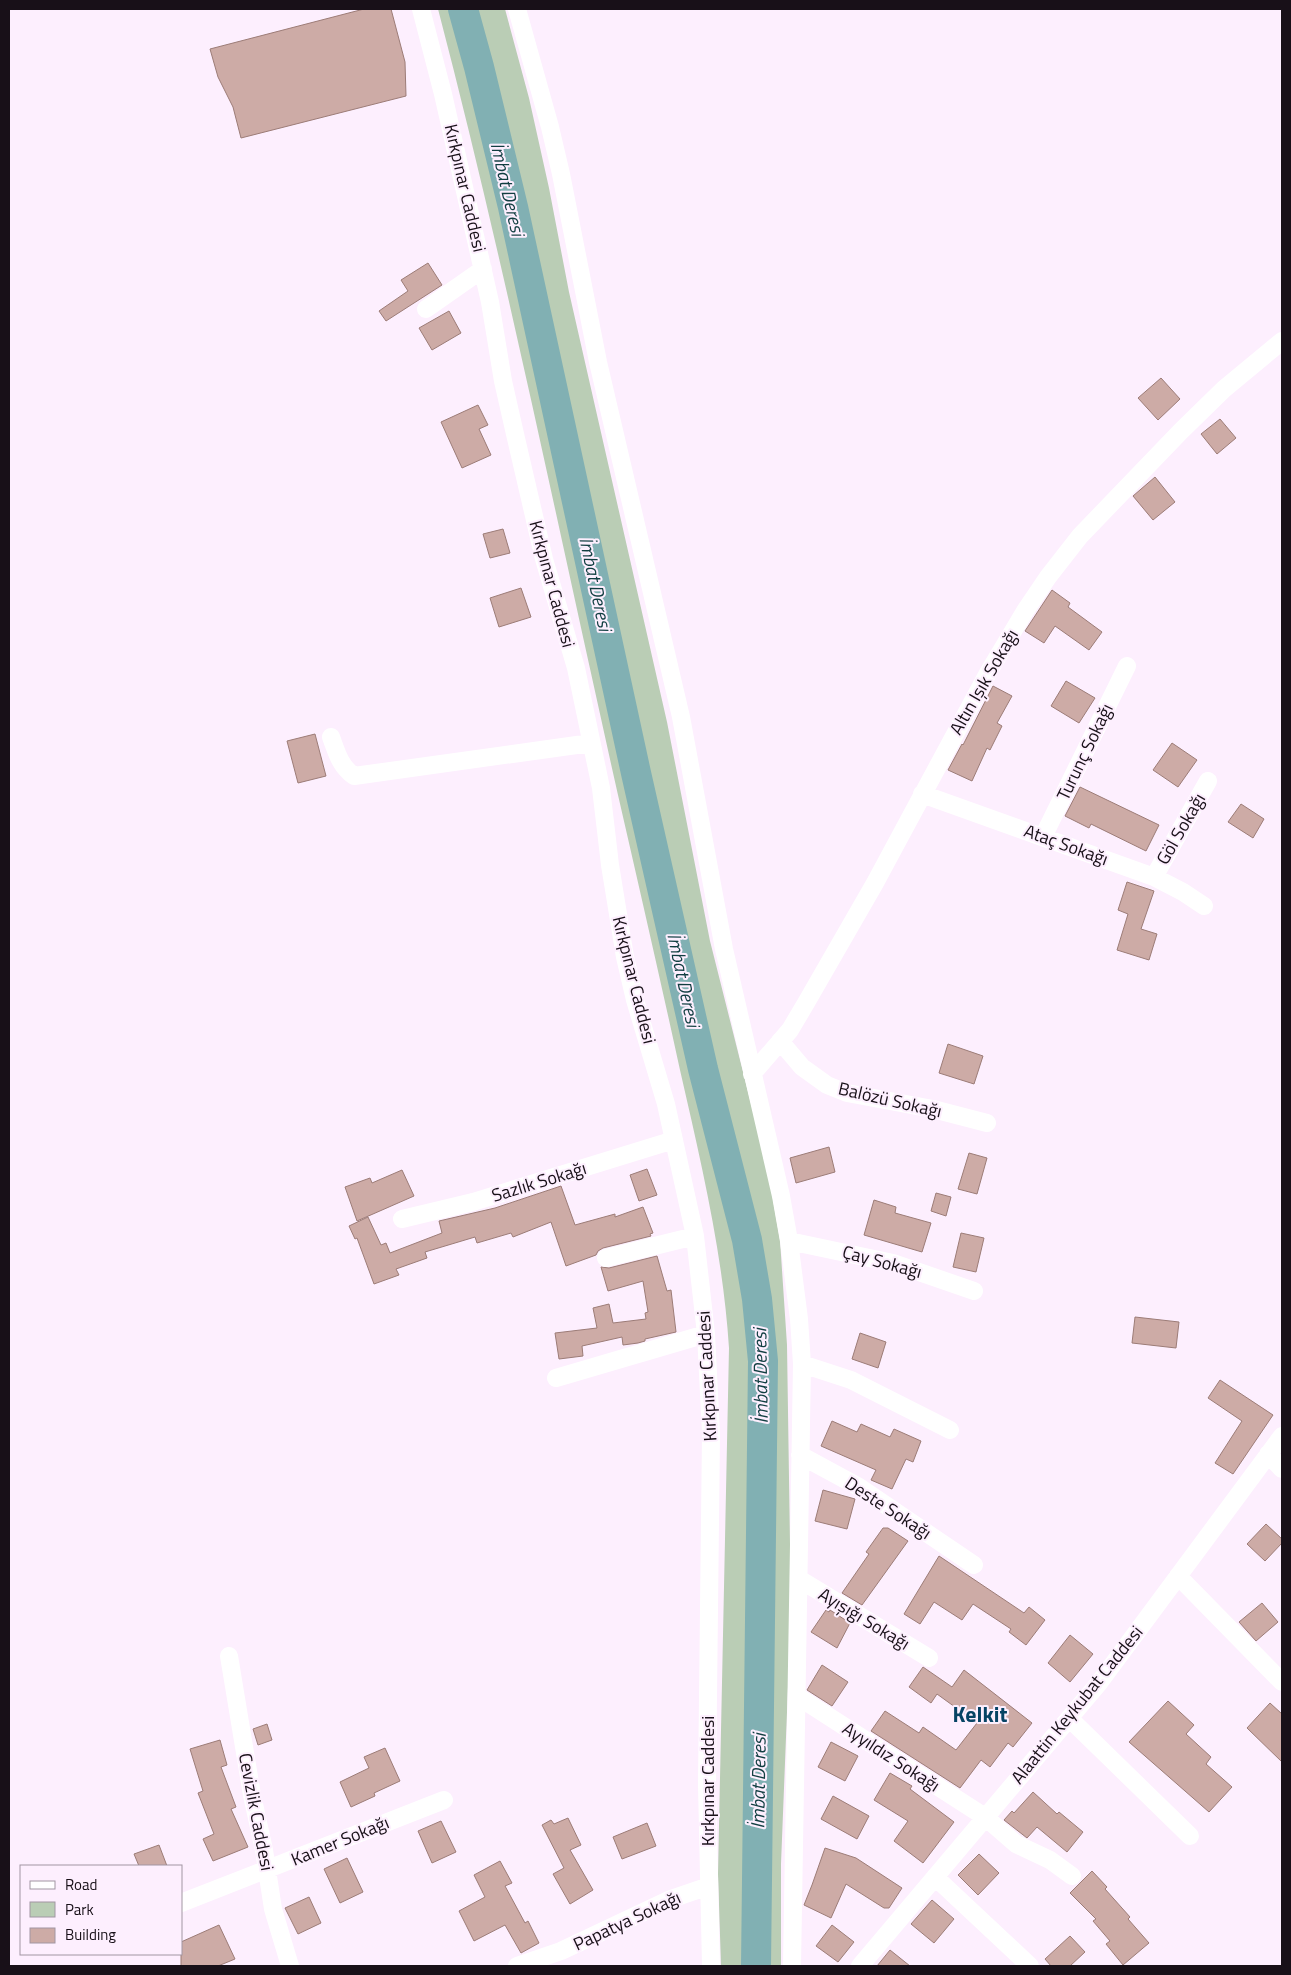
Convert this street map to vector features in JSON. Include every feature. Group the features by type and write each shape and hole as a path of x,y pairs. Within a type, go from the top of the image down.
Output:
{"street":[{"name":"Kırkpınar Caddesi","path":"421,9 443,94 483,269 515,434 544,559 576,668 601,788 625,957 635,1000 666,1104 695,1236 706,1334 711,1433 707,1785 711,1966"},
{"path":"517,9 550,127 598,362 681,717 724,949 752,1074 770,1142 790,1241 802,1364 792,1966"},
{"path":"426,309 483,269"},
{"name":"Altın Işık Sokağı","path":"752,1074 780,1042 806,1003 875,883 988,673 1048,577 1080,536 1180,431 1224,389 1282,341"},
{"name":"Turunç Sokağı","path":"1043,837 1127,666"},
{"path":"331,737 340,761 346,771 354,776 591,743"},
{"name":"Göl Sokağı","path":"1154,877 1208,781"},
{"name":"Ataç Sokağı","path":"922,794 1154,877 1183,892 1204,906"},
{"name":"Balözü Sokağı","path":"780,1042 802,1067 827,1085 848,1093 933,1109 987,1122"},
{"name":"Sazlık Sokağı","path":"402,1219 473,1202 674,1140"},
{"path":"606,1258 695,1236"},
{"name":"Çay Sokağı","path":"790,1241 892,1263 974,1290"},
{"path":"556,1378 706,1334"},
{"path":"802,1364 851,1380 950,1430"},
{"name":"Alaattin Keykubat Caddesi","path":"860,1966 1099,1683 1178,1576 1275,1456 1282,1436"},
{"name":"Deste Sokağı","path":"800,1455 859,1486 974,1564"},
{"path":"1275,1456 1282,1469"},
{"path":"1178,1576 1282,1682"},
{"name":"Ayışığı Sokağı","path":"799,1580 929,1658"},
{"name":"Cevizlik Caddesi","path":"229,1656 273,1909 290,1966"},
{"name":"Ayyıldız Sokağı","path":"797,1696 985,1817 1016,1844 1050,1860 1072,1876"},
{"path":"1070,1719 1190,1836"},
{"name":"Kamer Sokağı","path":"182,1903 444,1800"},
{"path":"934,1877 1030,1966"},
{"name":"Papatya Sokağı","path":"516,1966 562,1951 671,1899 709,1886"}],"green space":[{"path":"438,9 505,9 529,98 569,292 667,722 710,941 768,1171 780,1240 787,1345 791,1611 781,1864 781,1966 721,1966 718,1874 729,1348 722,1278 710,1208 487,205"}],"building":[{"path":"364,9 391,9 405,62 406,96 241,138 233,107 218,77 210,49"},
{"path":"428,263 442,285 386,321 379,311 408,291 401,280"},
{"path":"449,311 461,333 432,350 419,328"},
{"path":"1161,378 1180,399 1158,420 1138,398"},
{"path":"478,405 488,425 479,429 491,455 462,468 441,422"},
{"path":"1220,419 1236,438 1217,454 1201,434"},
{"path":"1155,477 1175,502 1153,520 1133,496"},
{"path":"503,529 510,553 490,558 483,534"},
{"path":"521,588 531,617 499,627 490,598"},
{"path":"1052,590 1070,603 1068,607 1102,632 1089,650 1055,626 1044,643 1025,631"},
{"path":"1066,681 1095,698 1079,723 1051,706"},
{"path":"993,686 1012,696 997,723 1002,726 990,750 987,748 972,781 948,770"},
{"path":"315,734 326,776 298,783 287,741"},
{"path":"1172,743 1197,760 1178,787 1153,770"},
{"path":"1080,787 1159,825 1146,851 1091,824 1089,828 1065,816"},
{"path":"1241,804 1264,819 1253,838 1228,822"},
{"path":"1127,882 1154,891 1141,929 1157,934 1149,960 1117,950 1128,914 1118,910"},
{"path":"948,1044 983,1056 974,1084 939,1073"},
{"path":"829,1147 835,1172 796,1183 790,1158"},
{"path":"969,1153 987,1158 977,1194 958,1189"},
{"path":"647,1169 657,1195 639,1201 630,1175"},
{"path":"402,1170 414,1196 357,1221 345,1187 370,1178 372,1183"},
{"path":"561,1186 575,1225 615,1214 615,1217 643,1207 653,1233 650,1234 651,1236 603,1248 596,1255 566,1266 551,1222 513,1237 511,1233 477,1243 475,1237 425,1252 427,1258 396,1269 399,1275 374,1284 357,1238 355,1239 349,1226 368,1217 381,1245 386,1243 390,1253 442,1233 439,1221 495,1208"},
{"path":"936,1193 951,1197 946,1216 931,1211"},
{"path":"874,1200 896,1207 895,1213 931,1223 922,1252 864,1235"},
{"path":"961,1233 984,1238 976,1272 953,1267"},
{"path":"657,1256 667,1291 671,1290 676,1332 645,1339 645,1341 638,1343 623,1345 622,1337 582,1346 583,1356 559,1359 555,1333 597,1328 593,1308 609,1304 613,1323 646,1319 645,1313 648,1312 643,1281 608,1291 601,1267 609,1268"},
{"path":"1135,1317 1179,1322 1176,1348 1132,1343"},
{"path":"860,1333 886,1342 878,1368 852,1359"},
{"path":"1220,1380 1273,1415 1233,1474 1215,1463 1242,1421 1208,1398"},
{"path":"832,1421 857,1432 861,1424 890,1437 894,1429 921,1441 913,1462 906,1459 892,1489 871,1480 876,1470 821,1446"},
{"path":"823,1490 855,1499 847,1529 815,1521"},
{"path":"1266,1524 1282,1539 1282,1543 1265,1561 1247,1544"},
{"path":"883,1528 888,1528 908,1541 862,1605 842,1593 869,1554 866,1552"},
{"path":"939,1556 1024,1613 1029,1607 1045,1620 1026,1645 1009,1632 1011,1629 973,1604 962,1620 934,1602 920,1624 904,1614"},
{"path":"1262,1603 1278,1622 1256,1641 1239,1622"},
{"path":"826,1610 829,1612 830,1610 850,1623 837,1648 811,1632"},
{"path":"1070,1635 1093,1654 1070,1682 1048,1663"},
{"path":"822,1665 848,1682 832,1706 807,1690"},
{"path":"923,1667 952,1687 964,1670 1032,1723 1013,1747 1008,1743 990,1767 981,1760 960,1788 871,1731 885,1711 919,1733 923,1727 956,1750 977,1723 937,1694 931,1703 909,1687"},
{"path":"1168,1701 1194,1725 1186,1734 1211,1757 1206,1764 1232,1787 1209,1812 1129,1742"},
{"path":"1270,1703 1282,1714 1282,1762 1247,1728"},
{"path":"267,1724 272,1740 258,1745 253,1729"},
{"path":"220,1740 227,1765 221,1767 236,1807 231,1809 248,1847 213,1861 203,1839 214,1834 198,1793 203,1791 190,1749"},
{"path":"831,1742 858,1756 845,1781 818,1767"},
{"path":"385,1748 400,1781 374,1793 375,1796 351,1807 340,1782 369,1768 364,1757"},
{"path":"890,1773 912,1786 910,1789 954,1822 923,1863 894,1841 908,1821 874,1800"},
{"path":"1033,1792 1057,1814 1059,1812 1083,1832 1067,1852 1037,1827 1027,1838 1004,1820 1012,1811 1014,1813"},
{"path":"833,1796 869,1816 857,1839 821,1819"},
{"path":"568,1818 581,1845 570,1850 593,1890 570,1904 553,1874 564,1868 542,1825 551,1820 554,1824"},
{"path":"441,1821 456,1852 432,1863 418,1831"},
{"path":"647,1823 656,1846 622,1859 613,1837"},
{"path":"159,1845 167,1865 139,1865 134,1854"},
{"path":"825,1848 856,1858 902,1888 889,1908 884,1908 846,1884 831,1918 804,1905"},
{"path":"979,1854 999,1873 978,1895 958,1875"},
{"path":"347,1858 363,1892 340,1903 324,1869"},
{"path":"500,1861 512,1883 505,1886 525,1923 528,1921 539,1943 521,1953 505,1925 474,1941 459,1911 485,1897 474,1875"},
{"path":"1092,1871 1107,1887 1105,1889 1130,1917 1128,1919 1149,1943 1123,1965 1106,1944 1110,1941 1093,1921 1096,1919 1070,1893"},
{"path":"309,1897 321,1923 298,1934 285,1908"},
{"path":"932,1900 954,1919 934,1943 911,1924"},
{"path":"219,1925 235,1959 218,1966 181,1966 182,1942"},
{"path":"832,1925 854,1942 838,1962 816,1946"},
{"path":"1070,1936 1085,1952 1070,1966 1051,1966 1045,1959"},
{"path":"890,1950 910,1966 877,1966"}],"waterway":[{"name":"İmbat Deresi","path":"463,9 513,207 636,773 703,1069 747,1240 757,1299 763,1361 756,1966"}],"district":[{"name":"Kelkit","path":"980,1714"}]}
